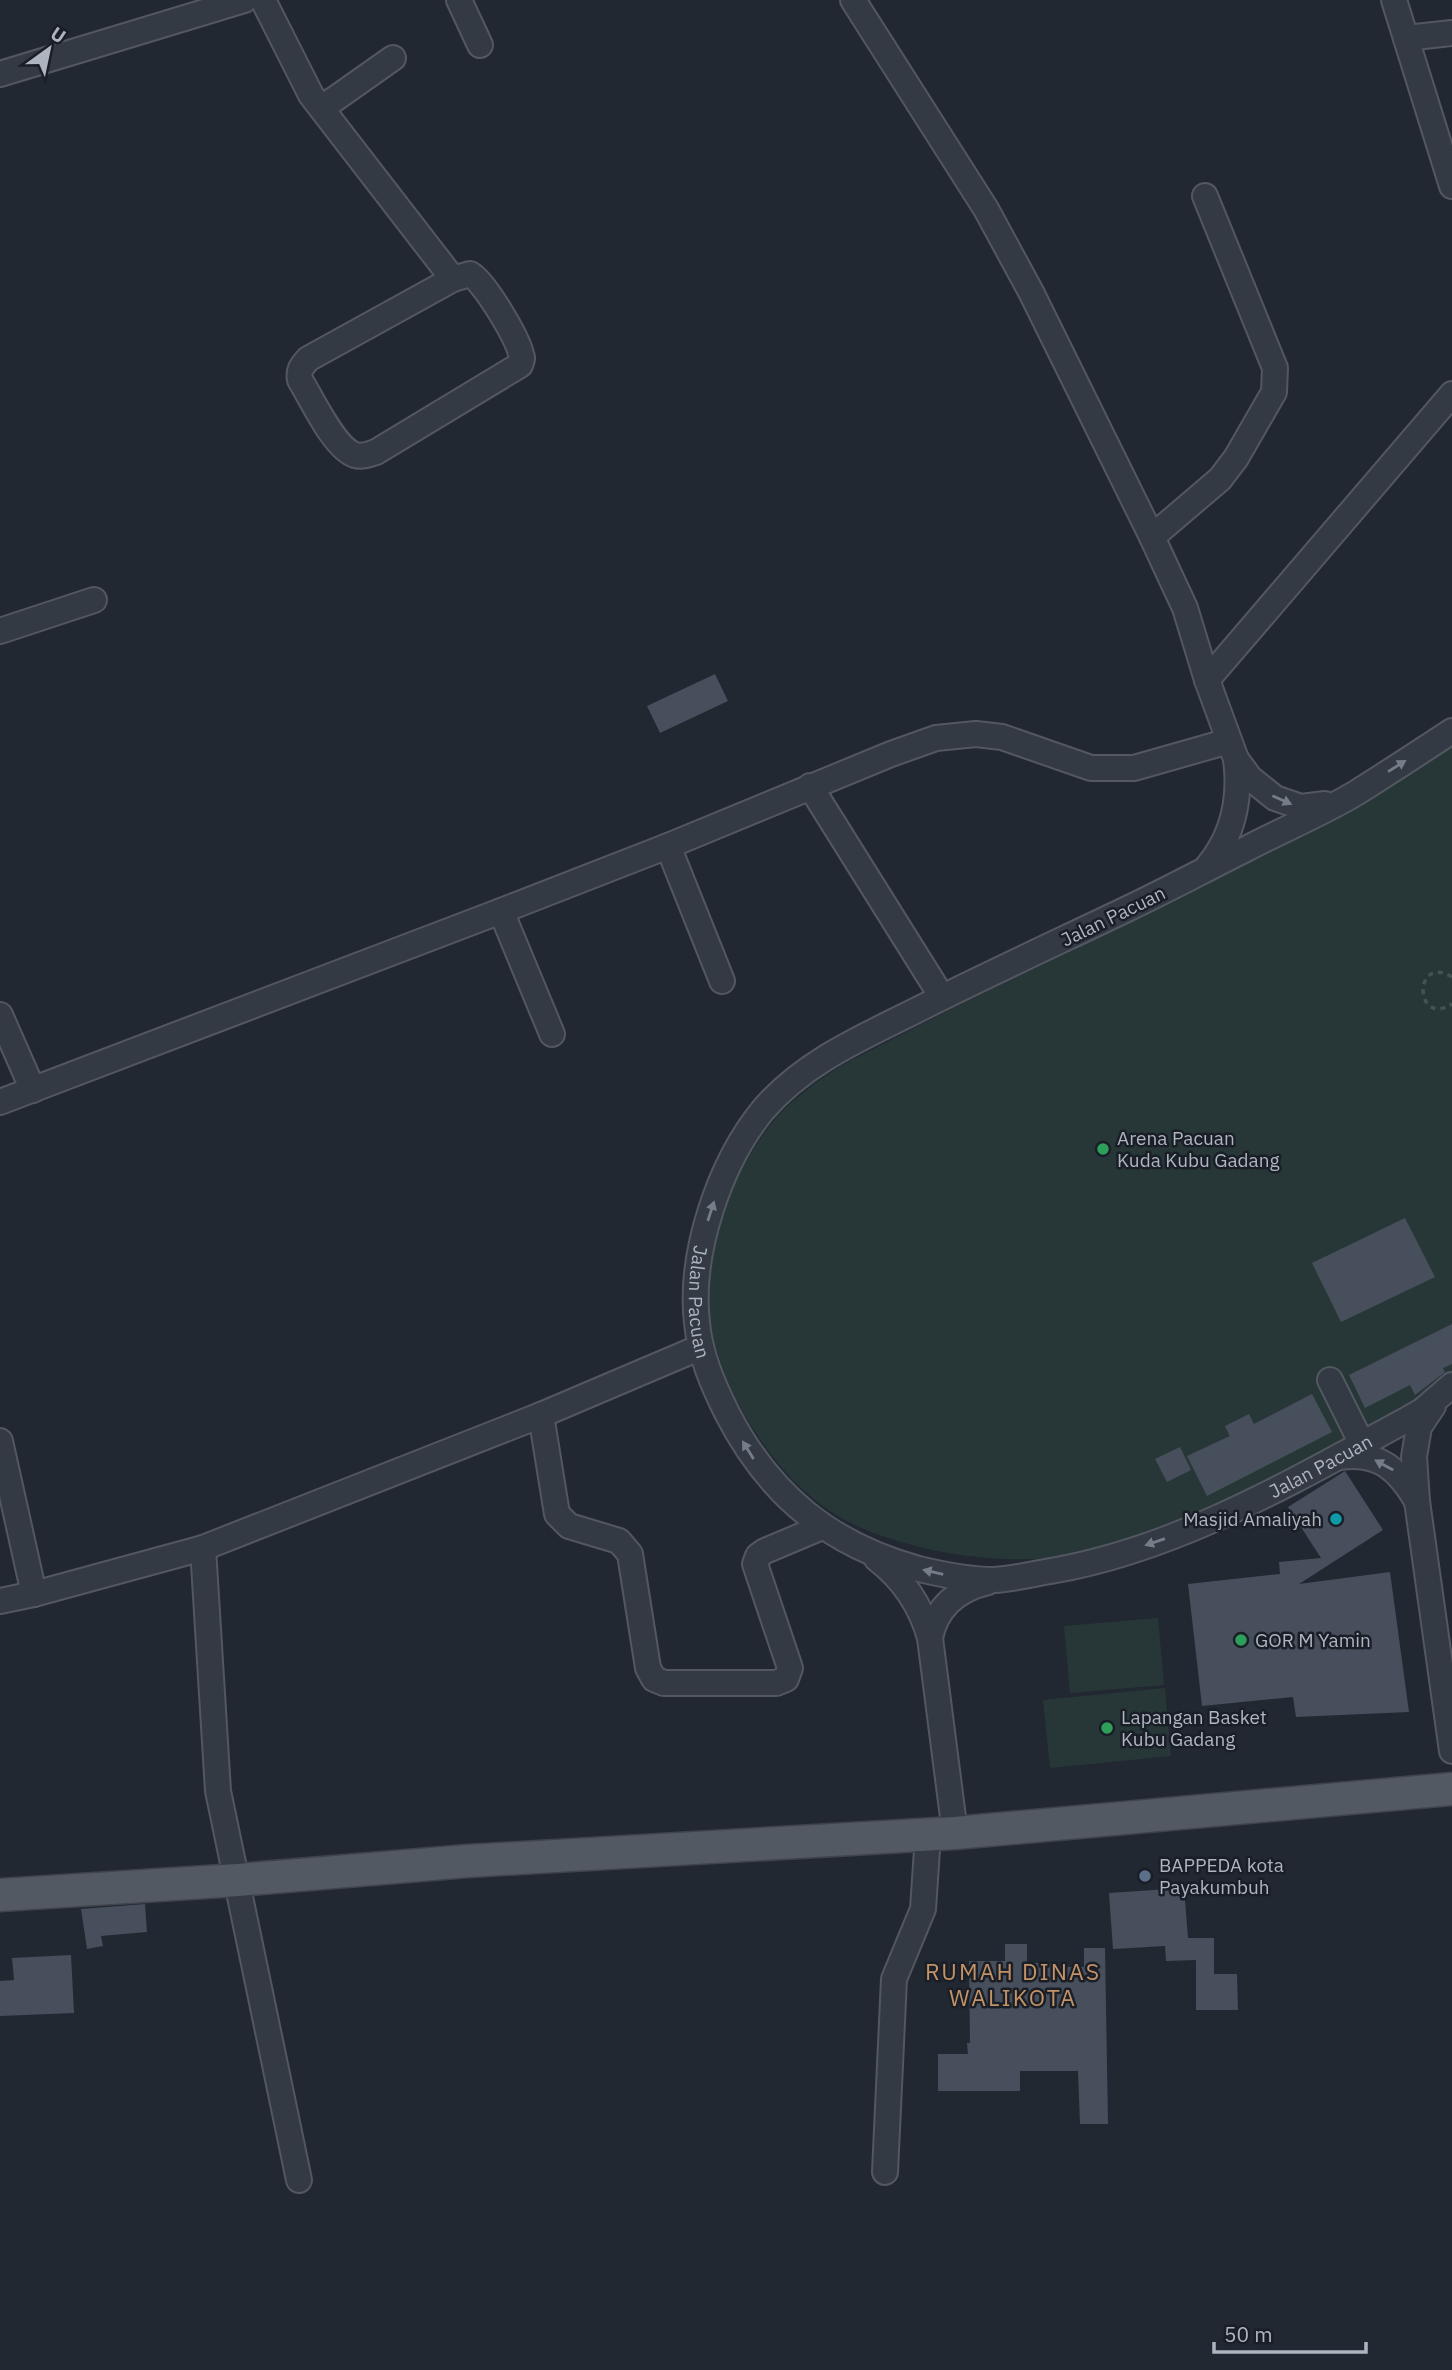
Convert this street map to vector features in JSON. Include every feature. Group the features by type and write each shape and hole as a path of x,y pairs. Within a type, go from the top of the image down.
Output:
{"main road":[{"path":"0,1895 238,1880 468,1861 941,1834 1452,1789"}],"street":[{"path":"0,74 244,0"},
{"path":"264,0 311,95 453,279"},
{"path":"459,0 480,45"},
{"path":"853,0 986,209 1031,292 1185,608 1233,750 1250,778 1262,790 1288,804 1316,806 1342,800"},
{"path":"1394,0 1452,186"},
{"path":"1406,37 1452,33"},
{"path":"322,108 393,58"},
{"path":"1152,537 1220,479 1236,458 1274,392 1275,368 1205,195"},
{"path":"470,274 477,277 487,289 521,352 520,365 376,452 356,455 344,449 300,380 302,366 308,359 453,279 470,274"},
{"path":"1208,680 1452,394"},
{"path":"0,631 94,600"},
{"name":"Jalan Pacuan","path":"1451,1385 1422,1410 1362,1444 1234,1510 1180,1533 1069,1568 999,1580 965,1578 935,1573 868,1552 822,1527 775,1485 754,1460 723,1405 701,1347 696,1320 701,1249 707,1222 725,1172 749,1130 780,1093 815,1065 845,1046 942,997 1169,890 1342,800 1452,731"},
{"path":"0,1102 502,911 936,738 976,734 1002,737 1091,768 1134,768 1233,750"},
{"path":"1206,869 1218,854 1230,828 1238,794 1233,750"},
{"path":"810,786 942,997"},
{"path":"668,846 722,981"},
{"path":"502,911 552,1034"},
{"path":"0,1014 33,1090"},
{"path":"0,1601 203,1548 541,1415 701,1347"},
{"path":"1330,1380 1362,1444"},
{"path":"1451,1385 1426,1414 1415,1441 1414,1457 1417,1501 1452,1751"},
{"path":"541,1415 557,1514 569,1526 619,1541 629,1553 648,1668 654,1679 664,1683 776,1683 786,1679 790,1668 755,1564 758,1556 765,1551 822,1527"},
{"path":"0,1441 34,1594"},
{"path":"1337,1457 1354,1454 1384,1462 1397,1472 1417,1501"},
{"path":"203,1548 218,1791 299,2180"},
{"path":"868,1552 897,1577 910,1593 930,1638 941,1834 923,1909 894,1979 885,2172"},
{"path":"930,1638 937,1615 952,1598 964,1590 999,1580"}],"path":[{"path":"1452,977 1445,973 1434,974 1425,980 1422,991 1426,1001 1435,1008 1452,1004"}],"shaded area":[{"name":"Arena Pacuan Kuda Kubu Gadang","path":"1452,744 1452,1372 1409,1405 1284,1472 1179,1519 1083,1553 1012,1559 965,1556 918,1547 855,1525 806,1493 779,1465 740,1407 721,1365 710,1321 710,1268 723,1214 746,1162 776,1118 808,1089 842,1065 1346,807"},
{"name":"Lapangan Basket Kubu Gadang","path":"1158,1618 1164,1685 1070,1693 1064,1626"},
{"name":"Lapangan Basket Kubu Gadang","path":"1165,1688 1171,1756 1050,1768 1043,1700"}],"building":[{"path":"715,674 728,701 660,733 647,706"},
{"path":"1405,1218 1435,1277 1341,1322 1312,1263"},
{"path":"1452,1324 1452,1364 1443,1368 1445,1372 1415,1395 1410,1385 1365,1408 1349,1375"},
{"path":"1312,1394 1332,1432 1207,1496 1187,1456 1230,1436 1225,1426 1249,1414 1254,1424"},
{"path":"1180,1447 1191,1470 1167,1482 1155,1459"},
{"path":"1345,1471 1383,1530 1299,1584 1390,1572 1409,1712 1296,1717 1293,1697 1202,1706 1188,1584 1280,1574 1279,1562 1321,1558 1288,1507"},
{"name":"BAPPEDA kota Payakumbuh","path":"1184,1888 1188,1938 1214,1938 1214,1974 1237,1974 1238,2010 1196,2010 1196,1960 1166,1961 1165,1946 1113,1949 1109,1893"},
{"path":"145,1904 147,1932 101,1936 103,1946 87,1949 81,1909"},
{"name":"RUMAH DINAS WALIKOTA","path":"1005,1944 1027,1944 1027,1963 1052,1963 1052,1967 1084,1967 1084,1948 1105,1948 1108,2124 1080,2124 1078,2071 1020,2071 1020,2091 938,2091 938,2054 968,2054 969,1961 1005,1961"},
{"path":"71,1955 74,2013 0,2016 0,1981 14,1980 12,1958"}],"place":[{"name":"Arena Pacuan Kuda Kubu Gadang","path":"1103,1149"},
{"name":"Masjid Amaliyah","path":"1336,1519"},
{"name":"GOR M Yamin","path":"1241,1640"},
{"name":"Lapangan Basket Kubu Gadang","path":"1107,1728"},
{"name":"BAPPEDA kota Payakumbuh","path":"1145,1876"}],"district":[{"name":"RUMAH DINAS WALIKOTA","path":"1013,1985"}]}
